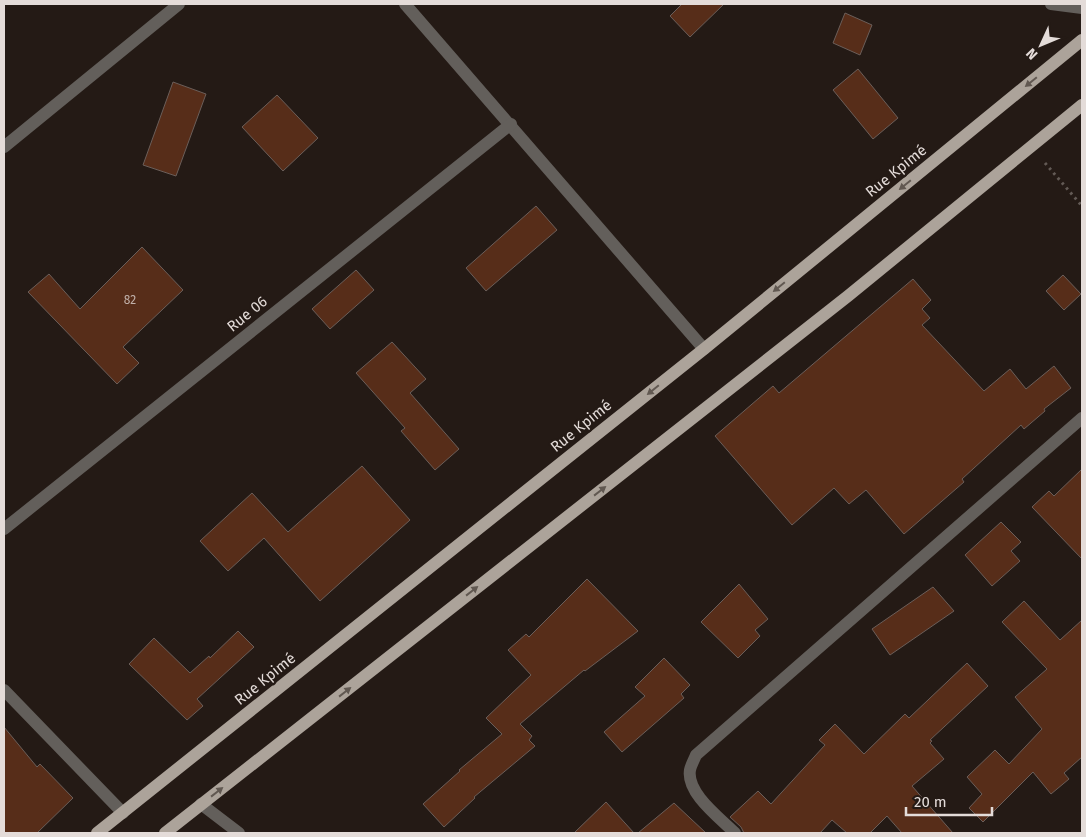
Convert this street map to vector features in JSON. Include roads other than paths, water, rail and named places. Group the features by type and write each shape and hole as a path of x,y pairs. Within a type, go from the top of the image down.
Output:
{"main road":[{"name":"Rue Kpimé","path":"97,833 704,349 1082,40"},
{"path":"165,833 848,296 1082,105"}],"street":[{"path":"4,147 179,4"},
{"path":"405,4 511,124 704,349"},
{"path":"1051,4 1082,8"},
{"name":"Rue 06","path":"4,529 511,124"},
{"path":"735,833 699,797 690,783 690,769 696,755 1082,418"},
{"path":"4,690 123,813"},
{"path":"201,804 239,833"}]}
